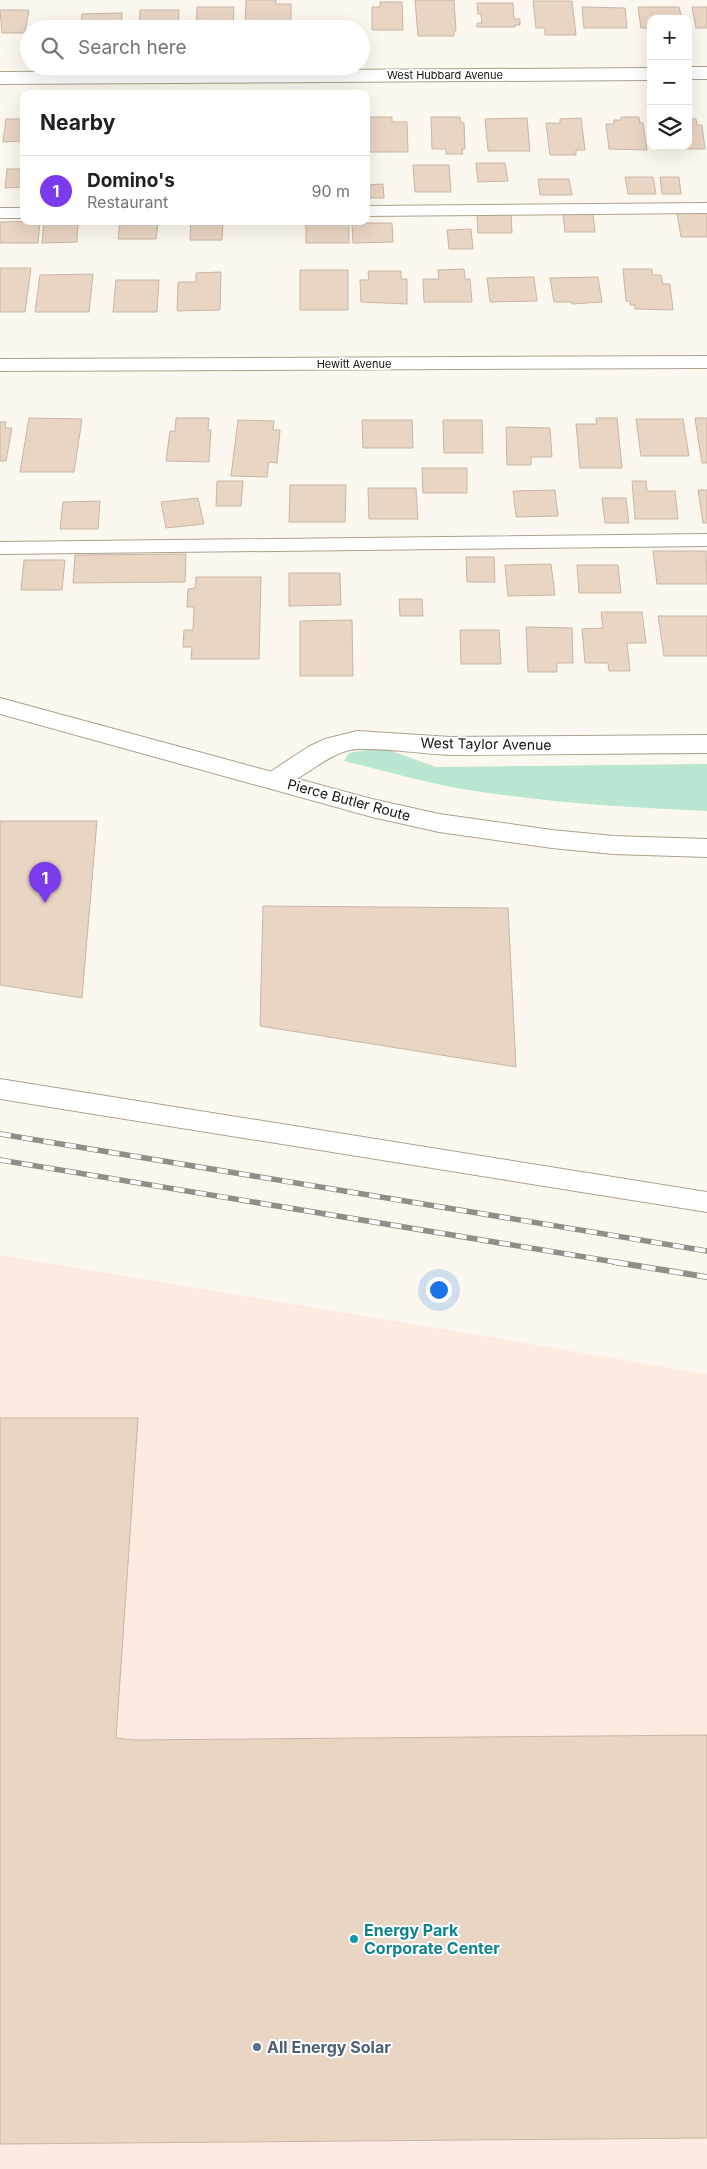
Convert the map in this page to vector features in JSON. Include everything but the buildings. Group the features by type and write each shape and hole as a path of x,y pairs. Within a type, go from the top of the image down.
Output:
{"street":[{"path":"692,73 707,73"},
{"name":"West Hubbard Avenue","path":"0,78 647,74"},
{"name":"Hewitt Avenue","path":"0,365 707,362"},
{"name":"Pierce Butler Route","path":"0,706 276,780 372,808 440,823 483,830 613,845 707,848"},
{"name":"West Taylor Avenue","path":"276,780 317,753 334,745 357,740 451,746 707,744"}],"lane":[{"path":"370,211 707,208"},
{"path":"0,213 20,213"},
{"path":"0,548 707,540"},
{"path":"0,1089 707,1202"}],"shaded area":[{"path":"0,1255 707,1374 707,2169 0,2169"}],"green space":[{"path":"366,750 389,750 436,767 707,764 707,811 594,804 510,796 448,786 344,761 349,753"}],"railway":[{"path":"0,1134 707,1251"},
{"path":"0,1160 621,1263"},
{"path":"614,1262 707,1277"}],"place":[{"name":"Domino's","path":"45,903"},
{"name":"Energy Park Corporate Center","path":"354,1939"},
{"name":"All Energy Solar","path":"257,2047"}]}
